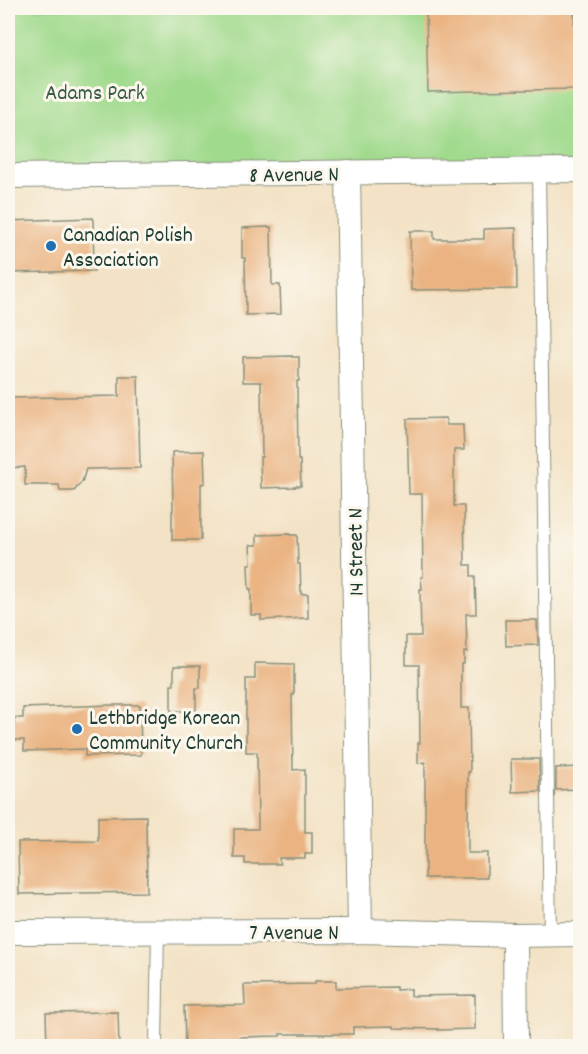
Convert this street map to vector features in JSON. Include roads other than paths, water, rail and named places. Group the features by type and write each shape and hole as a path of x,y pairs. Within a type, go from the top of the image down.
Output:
{"street":[{"name":"8 Avenue N","path":"8,176 580,170"},
{"name":"14 Street N","path":"348,172 360,931"},
{"name":"7 Avenue N","path":"8,932 360,931 515,935 580,934"},
{"path":"515,935 516,1047"}],"lane":[{"path":"539,170 550,935"},
{"path":"156,1047 158,932"}],"place":[{"name":"Canadian Polish Association","path":"51,246"},
{"name":"Lethbridge Korean Community Church","path":"77,729"}],"park label":[{"name":"Adams Park","path":"95,91"}]}
